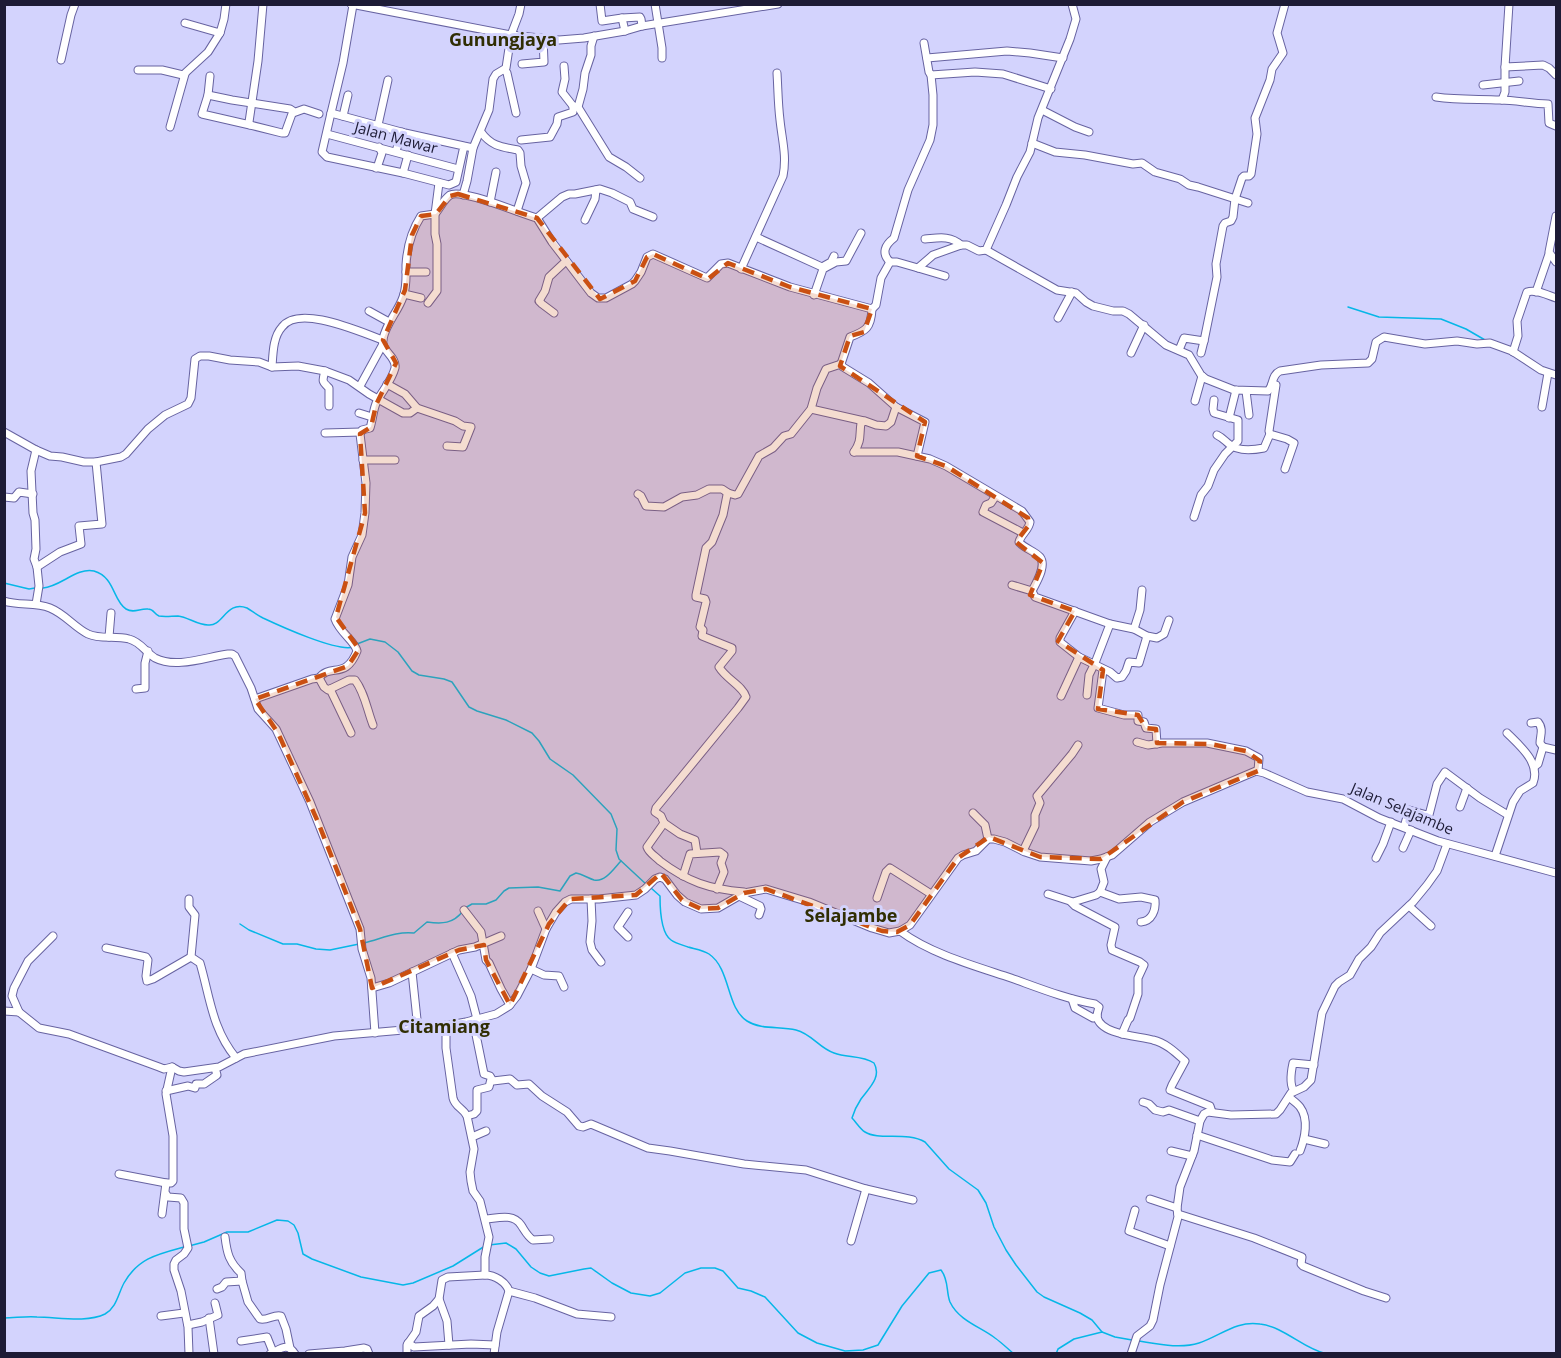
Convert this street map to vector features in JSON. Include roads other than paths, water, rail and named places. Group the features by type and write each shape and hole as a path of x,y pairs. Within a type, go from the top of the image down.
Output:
{"street":[{"path":"61,60 75,4"},
{"path":"170,127 185,74 208,52 220,33 226,4"},
{"path":"250,125 263,4"},
{"path":"516,113 505,70 511,35 521,4"},
{"path":"600,4 603,21 640,17 642,26"},
{"path":"655,4 662,58"},
{"path":"464,146 456,182 449,185 325,156 322,152 343,63 352,5 511,35 559,40 625,31 658,23 778,4"},
{"path":"986,250 1014,182 1028,156 1036,124 1076,22 1072,4"},
{"path":"1201,352 1217,277 1216,264 1223,226 1233,218 1235,199 1242,178 1251,174 1257,134 1255,118 1272,69 1283,53 1277,33 1285,4"},
{"path":"1502,100 1505,92 1504,67 1509,4"},
{"path":"622,18 625,31"},
{"path":"185,23 220,33"},
{"path":"521,140 550,137 558,117 573,112 583,89 594,36"},
{"path":"522,64 544,62 543,38"},
{"path":"890,262 884,251 894,238 908,190 930,140 933,125 931,75 924,43"},
{"path":"927,58 1007,51 1063,58"},
{"path":"1504,67 1543,65 1557,75"},
{"path":"564,66 561,90 576,106 609,158 626,167 639,178"},
{"path":"138,70 162,70 185,74"},
{"path":"463,195 473,148 489,110 493,79 496,74 505,70"},
{"path":"931,75 975,72 1002,74 1051,89"},
{"path":"741,269 785,168 786,155 780,121 777,73"},
{"path":"210,76 208,95 202,114 284,133 287,132 293,113"},
{"path":"378,125 388,80"},
{"path":"1483,85 1519,81"},
{"path":"208,95 290,109 293,113"},
{"path":"343,116 348,95"},
{"path":"1436,97 1548,104 1549,123 1557,126"},
{"path":"293,113 306,109 319,114"},
{"path":"1042,110 1089,132"},
{"path":"331,113 473,148"},
{"path":"396,151 402,132"},
{"path":"481,132 487,140 494,144 518,150 520,153 526,183 517,211"},
{"name":"Jalan Mawar","path":"327,134 458,169"},
{"path":"1032,143 1054,152 1145,164 1155,171 1180,179 1187,185 1248,203"},
{"path":"376,168 382,153 379,147"},
{"path":"403,173 408,155"},
{"path":"490,202 496,172"},
{"path":"428,303 437,291 435,214 439,183"},
{"path":"537,218 566,195 604,189 631,202 634,209 652,217"},
{"path":"585,220 595,199 596,190"},
{"path":"360,386 404,294 408,251 416,224 423,215 435,214 454,194 476,197 537,218 566,261 598,298 602,299 614,294 635,281 647,256 651,254 706,278 723,263 814,295 872,309"},
{"path":"1536,292 1549,254 1557,216"},
{"path":"814,295 824,269 836,262 846,261 861,233"},
{"path":"756,237 822,267 831,262 834,256"},
{"path":"925,239 951,238 961,245"},
{"path":"918,268 933,255 961,245 967,245 979,251 986,250 1057,290 1077,294 1091,305 1127,312 1166,345 1189,355 1206,379 1236,390 1246,391 1266,391 1274,385"},
{"path":"1549,254 1557,262"},
{"path":"554,313 537,299 545,291 549,277 566,261"},
{"path":"890,262 945,276"},
{"path":"841,364 850,337 864,332 869,325 872,309 876,305 881,278 890,262"},
{"path":"406,272 426,272"},
{"path":"1058,318 1072,292"},
{"path":"1513,352 1518,336 1517,321 1528,292 1557,298"},
{"path":"404,294 421,298"},
{"path":"369,311 389,322"},
{"path":"272,366 277,334 286,322 297,318 331,322 383,342 395,362 395,367 378,398 370,428 361,432 325,433"},
{"path":"1131,353 1144,325"},
{"path":"1217,435 1233,447 1249,450 1264,448 1270,434 1275,374 1280,371 1326,364 1366,364 1371,361 1376,342 1384,337 1425,345 1457,341 1490,343 1513,352 1541,370 1557,375"},
{"path":"1179,350 1184,338 1203,341"},
{"path":"4,432 50,456 84,462 121,457 147,429 188,404 191,398 196,357 209,356 259,362 272,366 298,366 325,371 340,375 405,413 412,413 417,408"},
{"path":"841,364 869,383 896,407 925,422 917,456"},
{"path":"638,494 646,506 650,507 669,505 682,497 697,495 710,489 722,489 728,493 738,494 759,456 773,448 784,436 793,432 811,409 826,369 841,364"},
{"path":"325,371 322,380 329,388 329,406"},
{"path":"1542,407 1548,373"},
{"path":"1195,401 1202,376"},
{"path":"387,384 405,394 417,408 471,427 463,447 447,446"},
{"path":"1229,418 1236,390"},
{"path":"1246,391 1250,415"},
{"path":"1194,517 1201,495 1208,486 1214,470 1238,441 1237,419 1214,413 1214,400"},
{"path":"811,409 886,426 891,422 896,407"},
{"path":"359,413 372,417"},
{"path":"865,421 861,425 860,441 854,452 898,452 930,459 946,466 1022,512 1028,518 1029,525 1019,542 1040,557 1043,562 1032,591"},
{"path":"255,699 320,678 326,673 339,671 353,661 357,651 356,646 343,633 335,619 348,585 352,557 364,523 366,483 360,441 361,432"},
{"path":"1270,434 1294,443 1285,469"},
{"path":"36,450 31,471 36,549 34,559 39,586 36,604"},
{"path":"363,460 395,460"},
{"path":"37,567 60,552 81,544 79,526 102,524 96,462"},
{"path":"4,496 14,498 19,492 33,494"},
{"path":"696,853 695,840 664,823 655,810 746,697 745,692 727,678 719,667 732,648 702,636 703,630 700,623 706,602 705,599 696,597 706,548 712,542 728,493"},
{"path":"995,497 991,503 986,505 983,512 1023,533"},
{"path":"1012,585 1032,591 1035,597 1110,624 1134,629 1147,636 1157,638 1162,636 1169,620"},
{"path":"1134,629 1140,610 1142,590"},
{"path":"4,601 36,604 56,610 93,636 132,639 156,658 180,662 233,654 238,660 258,709 273,723 310,802 360,929 361,943 371,975 375,1033"},
{"path":"1075,611 1059,640 1079,657 1110,672 1117,678 1122,677 1129,662 1139,663 1147,636"},
{"path":"109,637 111,613"},
{"path":"1088,695 1089,675 1110,624"},
{"path":"136,689 145,688 145,663 148,651"},
{"path":"1061,696 1079,657"},
{"path":"1103,670 1098,708 1124,715 1138,715 1138,721 1144,722 1146,728 1156,729 1156,744"},
{"path":"320,678 326,689 355,680 366,701 373,725"},
{"path":"330,689 351,733"},
{"path":"1532,723 1540,724 1542,732 1539,743 1543,747 1557,750"},
{"path":"1495,856 1516,796 1534,781 1535,773 1524,750 1507,733"},
{"path":"4,1011 19,1012 43,1029 69,1034 164,1069 172,1067 184,1072 222,1066 248,1053 334,1036 446,1025 475,1020 500,1012 510,1005 519,993 546,929 559,908 567,901 575,898 632,896 641,892 659,877 664,878 682,900 701,909 719,908 743,894 769,889 834,911 882,932 900,931 910,925 960,857 976,851 988,839 1005,842 1023,851 1046,857 1094,861 1117,851 1153,820 1182,802 1258,771 1259,758 1246,751 1200,742 1148,745 1137,742"},
{"path":"1023,851 1035,826 1035,815 1040,803 1036,796 1078,745"},
{"path":"1534,767 1538,764 1543,747"},
{"name":"Jalan Selajambe","path":"1258,771 1307,792 1343,799 1375,816 1447,844 1557,873"},
{"path":"1403,848 1408,828 1409,810 1429,815 1437,784 1444,772 1508,815"},
{"path":"1460,807 1467,789"},
{"path":"973,813 985,825 988,839"},
{"path":"1376,858 1391,822"},
{"path":"664,823 647,849 683,876 699,884 743,894 760,906 759,915"},
{"path":"1131,1353 1136,1340 1152,1323 1170,1246 1180,1188 1192,1156 1200,1121 1206,1113 1212,1112 1231,1115 1274,1114 1280,1110 1291,1094 1310,1083 1322,1013 1335,986 1350,975 1359,959 1378,936 1427,885 1437,872 1447,844"},
{"path":"683,876 689,855 718,852 724,855 722,863 724,872 717,889"},
{"path":"1071,902 1092,897 1100,892 1104,880 1101,869 1107,857"},
{"path":"877,898 886,872 890,868 931,894"},
{"path":"1100,892 1119,899 1141,897 1155,900 1152,917 1141,922"},
{"path":"1048,894 1071,902 1115,927 1112,950 1144,965 1138,978 1138,994 1122,1034"},
{"path":"189,899 189,907 195,915 191,957 200,963 213,1017 227,1047 236,1058"},
{"path":"591,899 590,942 593,953 601,962"},
{"path":"1409,906 1431,926"},
{"path":"464,910 479,929 486,960 510,1005"},
{"path":"538,911 546,929"},
{"path":"628,912 618,926 628,937"},
{"path":"900,931 963,962 1098,1006 1097,1016"},
{"path":"19,1012 13,999 14,988 28,961 53,936"},
{"path":"372,988 385,985 459,950 501,936"},
{"path":"106,948 146,957 148,960 147,981 191,957"},
{"path":"452,953 471,996 483,1073 494,1081 511,1080 517,1085 529,1084 567,1113 579,1126 591,1124 648,1148 744,1164 806,1170 866,1189 912,1200"},
{"path":"531,969 544,975 559,976 564,987"},
{"path":"412,972 418,1029"},
{"path":"1072,999 1075,1008 1093,1018 1097,1016"},
{"path":"1097,1016 1107,1029 1154,1040 1184,1060 1185,1063 1170,1090 1210,1106 1212,1112"},
{"path":"446,1025 446,1048 453,1098 456,1105 467,1116 474,1154 470,1172 471,1181 473,1191 480,1201 486,1219 489,1237 485,1257 485,1275"},
{"path":"1197,1135 1272,1160 1290,1162 1304,1139 1305,1124 1300,1106 1291,1094 1293,1063 1314,1065"},
{"path":"119,1174 170,1184 174,1181 173,1136 166,1091 172,1067"},
{"path":"166,1091 188,1086 195,1088 196,1084 204,1083 217,1075 215,1068"},
{"path":"467,1116 476,1112 476,1091 489,1087 491,1079"},
{"path":"1143,1102 1155,1110 1164,1112 1170,1110 1200,1121"},
{"path":"472,1137 486,1131"},
{"path":"1304,1139 1325,1144"},
{"path":"1171,1151 1192,1156"},
{"path":"162,1214 166,1183"},
{"path":"851,1241 866,1189"},
{"path":"166,1194 168,1197 181,1198 184,1203 184,1229 188,1248 176,1260 174,1270 188,1325 189,1353"},
{"path":"1150,1199 1302,1257 1302,1265 1307,1268 1386,1298"},
{"path":"1136,1210 1129,1231 1170,1246"},
{"path":"486,1219 513,1217 533,1240 550,1239"},
{"path":"225,1237 231,1264 241,1273 248,1302 260,1319 281,1316 293,1351"},
{"path":"449,1346 447,1321 439,1299 440,1283 448,1277 489,1275 507,1286 509,1291 494,1353"},
{"path":"217,1288 222,1287 226,1282 242,1281"},
{"path":"509,1291 577,1314 611,1317"},
{"path":"407,1353 408,1343 416,1332 421,1314 439,1299"},
{"path":"188,1325 202,1322 218,1314 215,1303"},
{"path":"160,1317 184,1313"},
{"path":"209,1318 214,1353"},
{"path":"241,1341 267,1337 271,1353 287,1347 293,1351"},
{"path":"408,1343 414,1347 495,1344"},
{"path":"309,1353 364,1348 369,1353"}],"waterway":[{"path":"1348,307 1379,317 1441,319 1485,340"},
{"path":"43,588 75,574 94,571 106,578 118,601 129,610 150,609 159,616 178,616 200,624 213,625 229,610 247,608 263,618 308,637 335,646 353,647"},
{"path":"4,583 29,589 35,588"},
{"path":"357,644 370,639 385,642 398,652 412,671 419,675 452,682 469,707 506,720 532,733 550,759 573,775 611,814 617,829 616,850 619,859 647,885"},
{"path":"465,908 472,904 486,904 496,900 509,888 538,887 560,891 570,876 576,873 594,880 602,879 621,861"},
{"path":"651,888 660,896 662,920 668,937 677,943 707,953 716,961 725,978 735,1007 747,1021 758,1026 796,1030 834,1053 874,1063 876,1078 858,1104 852,1118 871,1135 910,1137 925,1142 949,1169 978,1190 1006,1250 1037,1292 1092,1320 1102,1332"},
{"path":"364,943 395,934 414,933 427,922 447,922 463,911"},
{"path":"240,924 283,944 330,950 359,944"},
{"path":"189,1246 227,1232 248,1232 277,1220 288,1221 294,1225 298,1233 303,1254 361,1277 403,1285 453,1266 485,1246"},
{"path":"489,1245 506,1243 516,1249 531,1267 549,1276 591,1268 631,1293 650,1296 660,1293 685,1273 701,1268 715,1268 723,1271 738,1288 765,1297 798,1333 817,1343 845,1351 863,1350 878,1345 902,1306 929,1273 941,1270 954,1309 1014,1354"},
{"path":"4,1318 81,1319 98,1317 109,1311 115,1304 124,1283 142,1262 184,1247"},
{"path":"1139,1341 1192,1345 1236,1326 1252,1323 1278,1329 1310,1348 1327,1354"},
{"path":"1056,1354 1058,1349 1074,1339 1102,1332 1132,1340"}],"district":[{"name":"Gunungjaya","path":"503,40"},
{"name":"Selajambe","path":"851,916"},
{"name":"Citamiang","path":"444,1027"}]}
